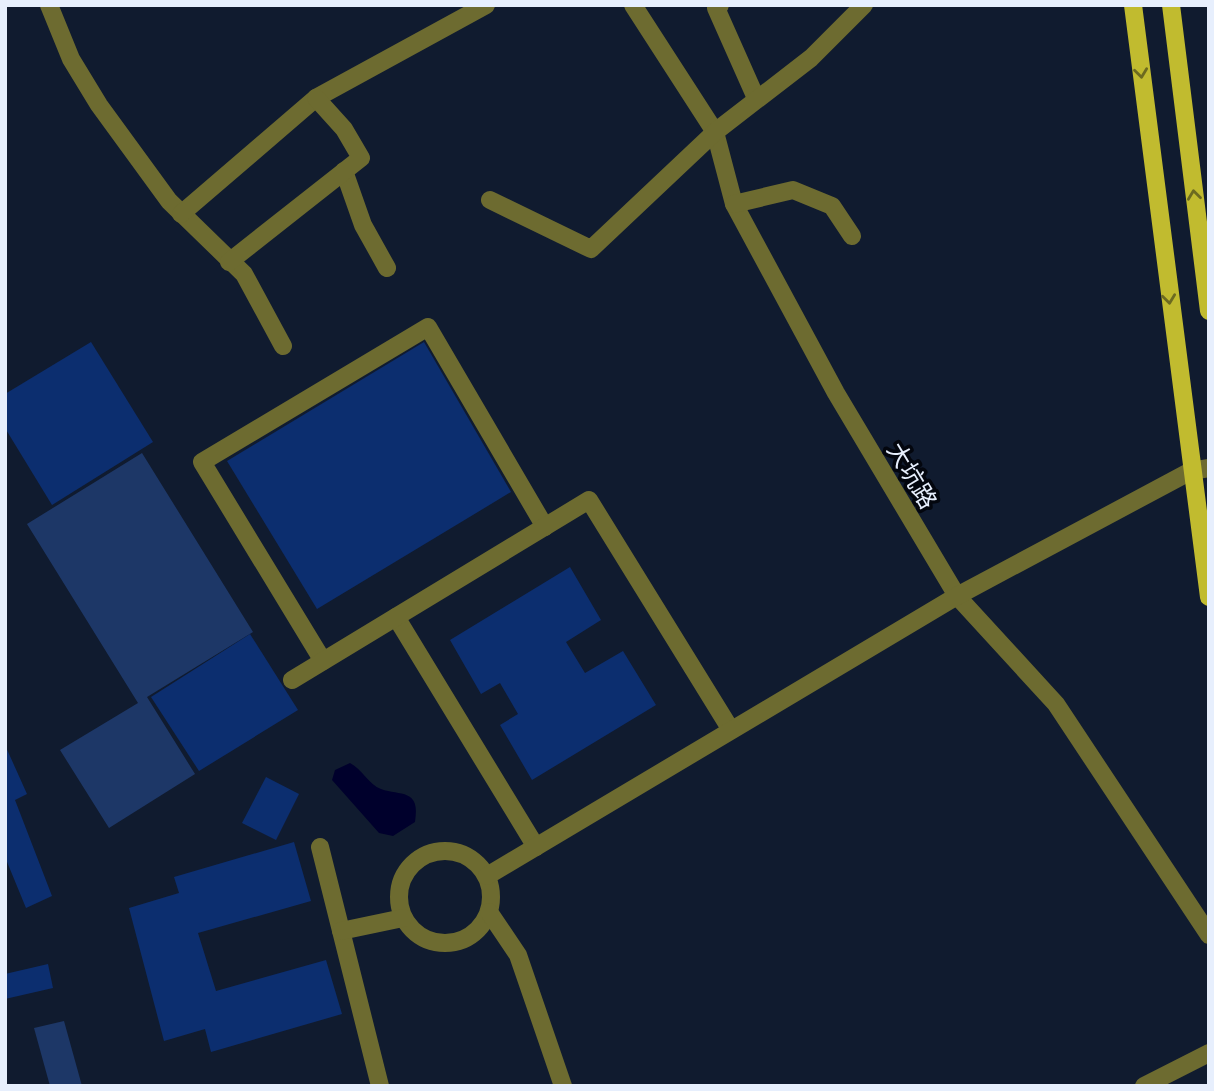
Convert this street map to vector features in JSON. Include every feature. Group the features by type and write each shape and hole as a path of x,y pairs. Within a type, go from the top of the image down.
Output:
{"main road":[{"path":"1133,5 1200,469 1209,597"},
{"path":"1171,5 1209,311"}],"street":[{"path":"49,5 71,59 99,105 181,214 244,274 283,346"},
{"path":"181,214 316,98 486,5"},
{"name":"大坑路","path":"633,5 715,132 734,204 836,393 957,596 1056,704 1209,935"},
{"path":"720,5 716,8 755,98"},
{"path":"490,200 591,249 715,132 755,98 811,58 857,7"},
{"path":"229,262 361,158 344,129 316,98"},
{"path":"344,172 363,225 387,268"},
{"path":"734,204 793,191 832,206 852,236"},
{"path":"323,661 202,462 428,327 545,527"},
{"path":"487,876 957,596 1200,469"},
{"path":"292,680 589,500 731,730"},
{"path":"396,617 536,847"},
{"path":"320,847 380,1086"},
{"path":"442,850 460,853 476,862 487,876 491,894 489,912 480,928 466,939 448,943 430,941 414,932 403,918 399,900 401,882 410,866 425,855 442,850"},
{"path":"489,912 518,955 563,1086"},
{"path":"341,931 403,918"},
{"path":"1144,1086 1209,1054"}],"shaded area":[{"path":"142,453 253,632 147,697 195,774 109,828 60,750 138,703 27,524"},
{"path":"350,763 377,787 412,798 416,811 415,822 393,836 379,833 332,780 335,770"},
{"path":"64,1021 82,1086 50,1086 34,1028"}],"building":[{"path":"91,342 153,442 52,505 5,428 5,394"},
{"path":"424,342 511,492 317,609 227,461"},
{"path":"570,567 601,620 566,642 585,673 623,651 656,705 532,780 500,725 518,714 500,683 481,694 450,640"},
{"path":"250,634 298,710 199,771 151,697"},
{"path":"5,745 27,794 15,800 52,896 26,908 5,857"},
{"path":"266,777 299,794 276,840 242,823"},
{"path":"294,842 311,901 198,933 216,991 326,960 342,1014 211,1052 205,1029 164,1041 129,908 179,893 174,877"},
{"path":"48,964 53,988 5,999 5,974"}]}
